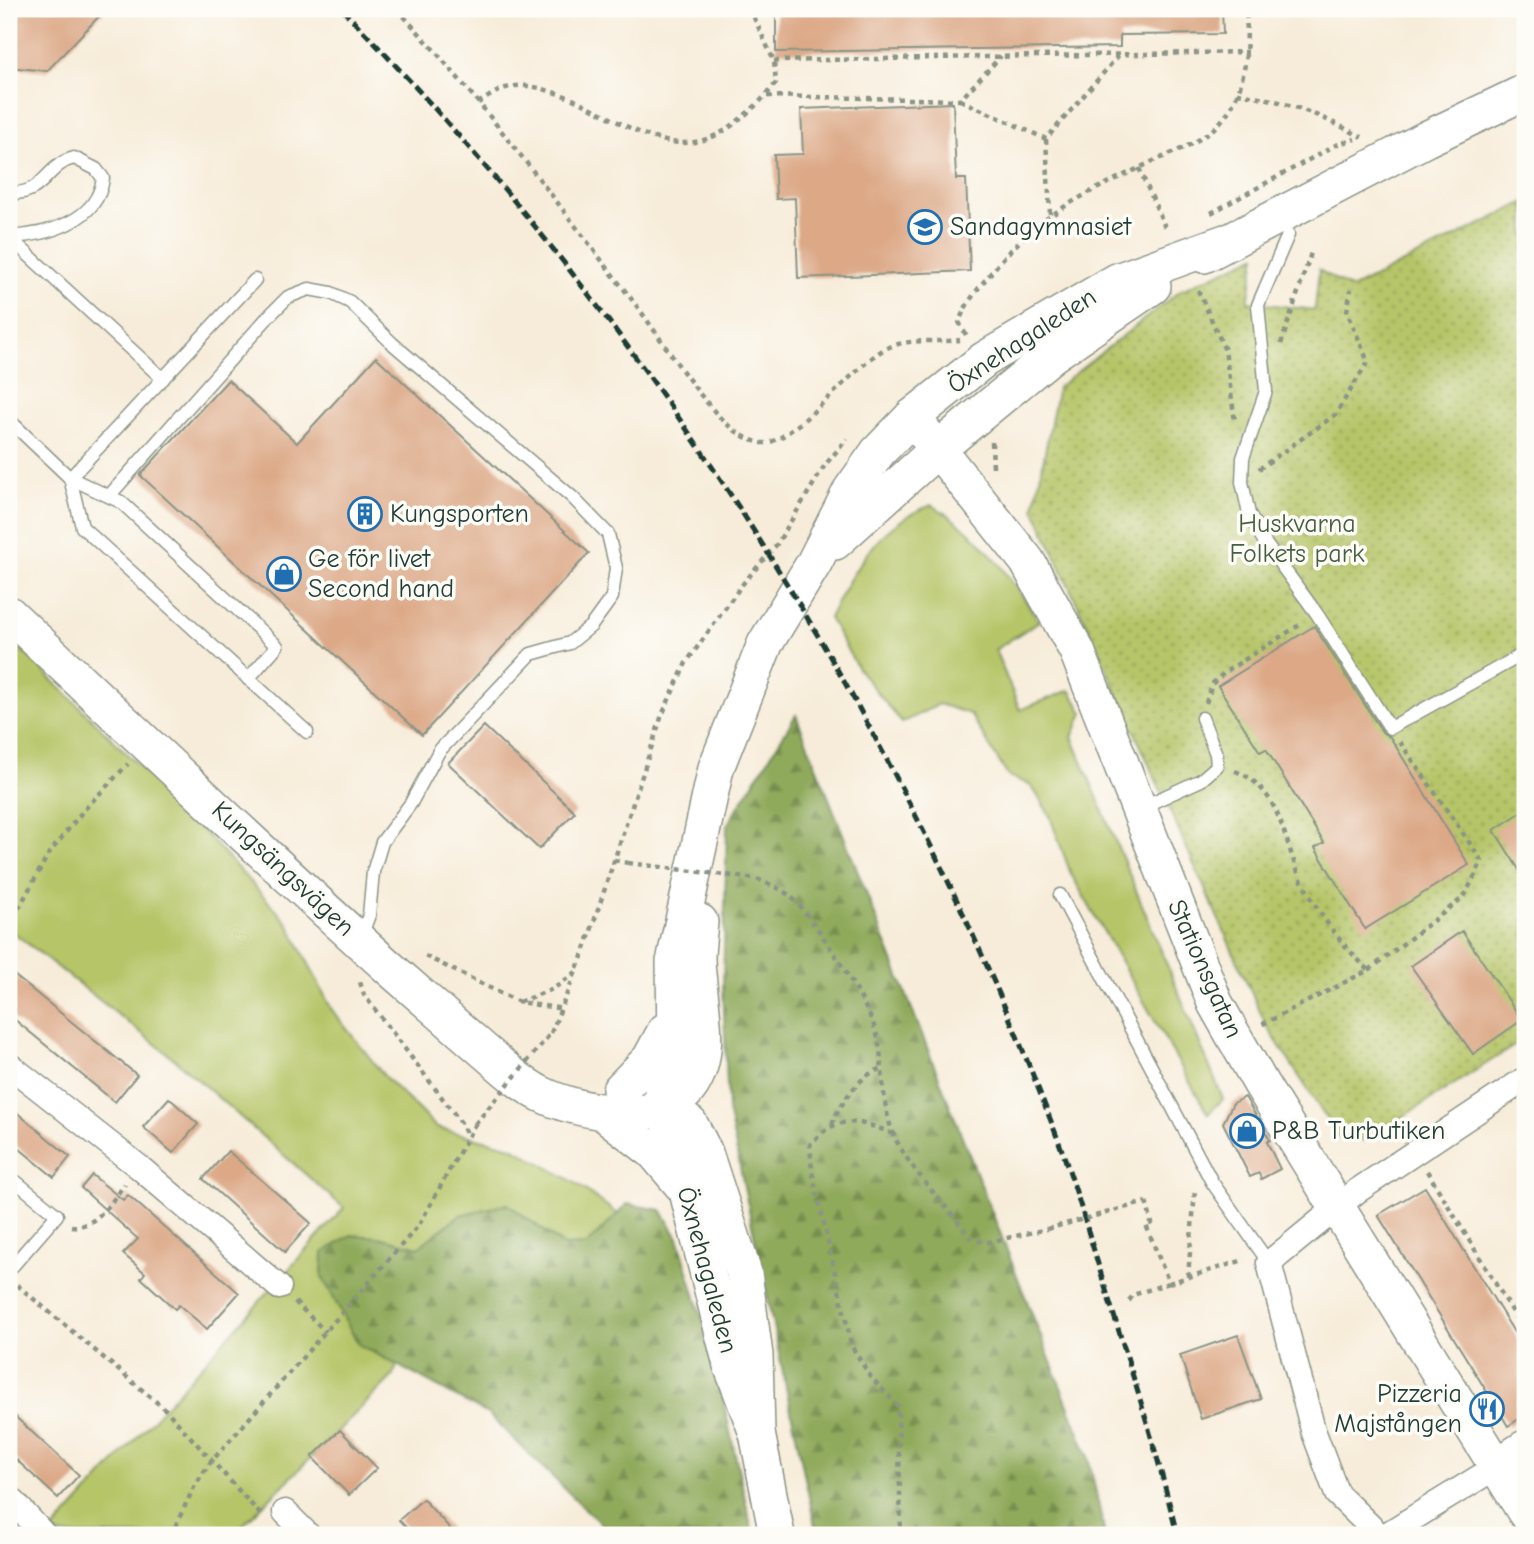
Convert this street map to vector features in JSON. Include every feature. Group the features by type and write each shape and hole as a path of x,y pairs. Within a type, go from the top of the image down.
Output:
{"street":[{"name":"Öxnehagaleden","path":"814,563 939,448 1052,355 1128,300 1224,242 1525,92"},
{"name":"Öxnehagaleden","path":"700,1186 662,1093 665,1072 675,1046 672,1008 674,962 716,768 765,644 814,563 851,490 878,452 912,417 985,359 1053,316 1117,281 1224,242"},
{"name":"Stationsgatan","path":"912,417 1027,561 1050,599 1077,651 1215,1003 1235,1040 1525,1512"},
{"name":"Kungsängsvägen","path":"9,614 360,940 525,1085 597,1102 638,1093 665,1105"},
{"name":"Öxnehagaleden","path":"706,807 697,958 703,1048 697,1076 709,1109 700,1186 700,1231 731,1365 757,1433 777,1535"},
{"path":"597,1102 650,1059 664,1034 672,1008"},
{"path":"9,1065 139,1167 279,1287"},
{"path":"665,1105 685,1093 697,1076"},
{"path":"1379,1535 1337,1494 1313,1430 1269,1263 1338,1206 1525,1079"},
{"name":"Kungsängsvägen","path":"597,1102 700,1186"},
{"path":"1386,1535 1525,1448"},
{"path":"9,1497 44,1535"},
{"path":"285,1513 308,1535"}],"lane":[{"path":"9,193 33,190 59,164 74,158 96,169 103,178 102,192 59,230 9,237"},
{"path":"1289,235 1258,304 1266,391 1243,458 1242,482 1249,514 1265,543 1317,614 1390,728 1525,653"},
{"path":"9,237 163,379"},
{"path":"70,478 256,280"},
{"path":"109,496 269,316 288,297 309,289 331,293 350,302 393,344 572,497 608,534 616,568 612,597 591,626 570,643 531,654 515,668 439,751 411,803 382,842 373,872 369,915 360,940"},
{"path":"9,419 70,478 121,502 277,646 248,679"},
{"path":"70,478 82,527 307,732"},
{"path":"1139,809 1201,780 1217,766 1216,754 1202,718"},
{"path":"1060,895 1212,1182 1269,1263"},
{"path":"9,1176 57,1215 9,1270"}],"path":[{"path":"397,9 478,103 635,304 716,414 739,434 764,443 782,437 805,419 859,367 885,349 912,341 968,339 959,323 966,303 1000,261 1038,222 1082,194 1201,138 1222,120 1237,93 1248,52 1246,9"},
{"path":"478,103 507,88 532,86 566,95 647,136 671,144 694,144 718,135 759,106 776,83 774,61 750,9"},
{"path":"774,61 1248,52"},
{"path":"1050,214 1046,139 1120,54"},
{"path":"960,100 1001,56"},
{"path":"1237,93 1264,96 1319,115 1362,137"},
{"path":"766,96 960,100 1046,139"},
{"path":"1139,168 1165,227"},
{"path":"1266,391 1311,253"},
{"path":"1198,289 1225,350 1236,430 1243,458"},
{"path":"1242,482 1335,415 1368,362 1347,311 1351,289"},
{"path":"1202,718 1212,684 1317,614"},
{"path":"1235,1040 1369,970 1464,897 1482,861 1390,728"},
{"path":"9,926 48,855 82,812 132,760"},
{"path":"1217,766 1246,775 1258,783 1273,802 1292,860 1305,887 1348,951 1369,970"},
{"path":"614,860 757,879 790,896 819,931 877,1032 893,1134 905,1156 970,1237 985,1243 1146,1202 1152,1223 1146,1225 1169,1283"},
{"path":"519,1002 553,989 576,971"},
{"path":"171,1535 195,1485 211,1463 419,1225 475,1124 551,1033"},
{"path":"881,1069 870,1072 838,1110 832,1125 810,1145 812,1171 852,1347 870,1376 898,1406 901,1535"},
{"path":"832,1125 853,1121 893,1134"},
{"path":"1416,1152 1525,1332"},
{"path":"57,1215 71,1226 82,1227 95,1220 139,1167"},
{"path":"1188,1277 1196,1180"},
{"path":"1129,1301 1133,1295 1244,1260 1269,1263"},
{"path":"9,1278 166,1410 211,1463 264,1518 285,1513"},
{"path":"279,1287 326,1332"}],"green space":[{"name":"Huskvarna Folkets park","path":"1525,202 1525,1039 1365,1141 1339,1138 1266,1025 1034,508 1058,387 1181,290 1256,256 1248,302 1315,310 1319,270 1351,289"},
{"path":"932,505 950,516 993,556 1039,621 995,650 1020,710 1070,690 1083,713 1072,737 1223,1099 1208,1114 1071,874 1049,814 1031,785 1008,776 970,714 939,704 902,723 859,670 829,618 858,566 882,536 913,513"},
{"path":"9,637 184,810 288,923 332,1010 386,1078 437,1128 512,1147 574,1182 618,1214 587,1245 565,1246 508,1204 460,1215 419,1247 378,1237 358,1344 397,1365 393,1376 233,1535 49,1535 344,1208 172,1057 9,929"},
{"path":"796,715 1088,1456 1105,1535 817,1535 728,1110 723,987 727,825"},
{"path":"508,1204 564,1246 587,1245 627,1204 661,1210 678,1238 712,1351 753,1535 612,1535 488,1414 358,1344 322,1276 323,1253 351,1235 378,1237 419,1247 460,1215"}],"building":[{"path":"9,9 106,9 47,71 9,67"},
{"path":"776,9 1222,9 1223,34 1120,35 1120,47 776,52"},
{"path":"953,103 956,179 966,179 970,271 798,278 795,198 776,199 774,155 803,154 801,109"},
{"name":"Kungsporten","path":"376,357 589,553 422,735 140,475 228,380 297,443"},
{"path":"1314,626 1383,733 1390,737 1469,865 1365,929 1315,848 1324,843 1266,749 1260,752 1218,686"},
{"path":"484,726 575,812 539,849 448,763"},
{"path":"1525,810 1525,879 1494,830"},
{"path":"1462,931 1522,1020 1473,1054 1411,966"},
{"path":"9,971 137,1075 115,1102 9,1015"},
{"name":"P&B Turbutiken","path":"1245,1097 1270,1140 1267,1142 1280,1169 1261,1179 1259,1173 1250,1177 1223,1123 1233,1103"},
{"path":"169,1098 198,1124 173,1153 143,1127"},
{"path":"9,1106 70,1157 54,1177 9,1140"},
{"path":"228,1151 311,1223 285,1252 203,1179"},
{"path":"92,1175 123,1200 128,1195 239,1293 207,1329 179,1305 175,1309 141,1278 145,1273 123,1254 138,1239 81,1188"},
{"path":"1425,1187 1525,1350 1525,1415 1508,1426 1378,1215"},
{"path":"1238,1335 1261,1399 1201,1419 1180,1355"},
{"path":"9,1411 79,1475 58,1498 9,1453"},
{"path":"340,1430 377,1468 349,1495 312,1457"},
{"path":"423,1499 456,1535 413,1535 399,1520"}],"railway":[{"path":"342,9 456,132 563,262 664,396 757,536 844,681 922,829 994,981 1057,1137 1138,1392 1177,1535"}],"place":[{"name":"Sandagymnasiet","path":"925,227"},
{"name":"Kungsporten","path":"365,514"},
{"name":"Ge för livet Second hand","path":"284,574"},
{"name":"P&B Turbutiken","path":"1247,1131"},
{"name":"Pizzeria Majstången","path":"1487,1409"}]}
